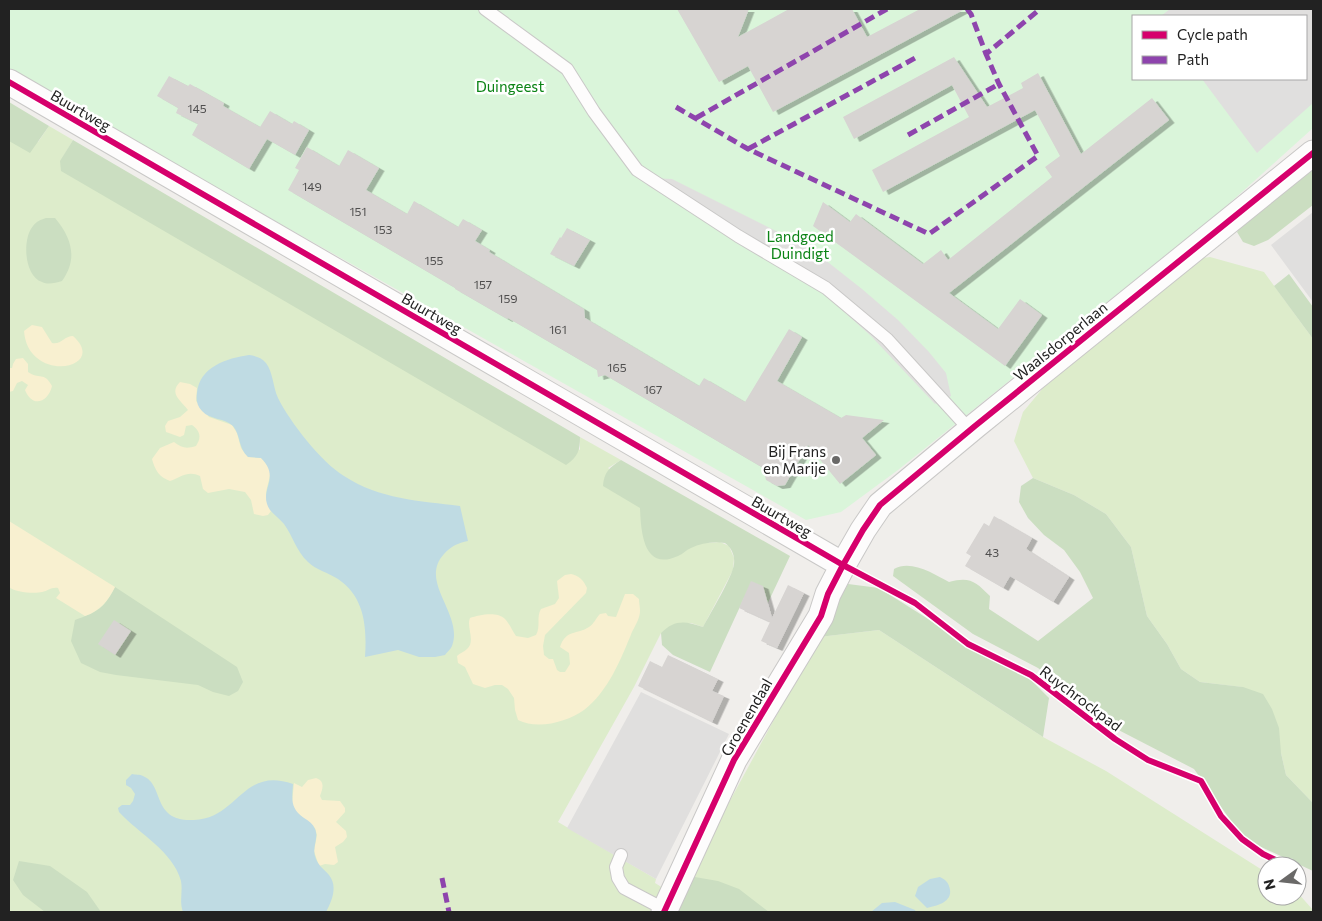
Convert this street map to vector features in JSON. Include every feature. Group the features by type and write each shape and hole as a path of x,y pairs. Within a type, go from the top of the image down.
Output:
{"street":[{"name":"Buurtweg","path":"9,82 842,565"},
{"name":"Waalsdorperlaan","path":"842,565 880,505 1313,152"},
{"name":"Groenendaal","path":"665,911 734,760 821,616 828,594 842,565"}],"lane":[{"path":"485,9 567,69 594,112 637,170 738,236 826,288 887,339 970,430"},
{"path":"621,855 616,867 618,878 624,888 665,911"}],"green space":[{"name":"Landgoed Duindigt","path":"9,9 1313,9 1313,128 1223,209 898,470 841,512 806,520 9,71"},
{"path":"9,102 49,126 30,153 9,141"},
{"path":"9,124 38,142 49,126 73,140 63,157 580,450 580,437 621,460 608,468 708,543 720,542 729,546 734,558 733,570 703,627 691,623 661,633 634,687 558,822 656,879 655,883 663,888 651,912 9,912"},
{"path":"73,140 580,437 580,446 576,456 566,465 61,171 60,161"},
{"path":"1313,163 1313,205 1268,240 1254,246 1243,242 1237,232 1244,221"},
{"path":"46,218 55,218 66,233 71,249 70,265 67,273 62,281 52,283 44,283 31,273 26,248 29,232 33,226"},
{"path":"1210,257 1264,272 1313,339 1313,803 1286,775 1281,753 1242,687 1200,682 1181,669 1167,644 1147,616 1131,547 1106,514 1074,495 1033,478 1014,441 1023,412 1043,388 1203,258"},
{"path":"1289,274 1313,307 1313,339 1274,286"},
{"path":"621,460 790,556 765,609 744,598 710,672 673,655 662,645 661,633 671,625 680,622 703,627 733,570 734,561 730,547 725,543 708,543 666,559 657,558 651,554 643,538 640,508 603,486 608,471"},
{"path":"1033,478 1074,495 1106,514 1131,547 1147,616 1167,644 1181,669 1200,682 1243,687 1263,694 1272,709 1279,728 1281,753 1286,775 1313,803 1313,871 1307,868 1307,856 1281,856 1244,839 1194,769 1103,722 1038,668 973,634 893,576 894,569 908,566 922,569 949,582 968,580 981,587 990,596 989,609 1038,641 1093,598 1080,572 1064,550 1044,535 1028,518 1019,502 1021,486"},
{"path":"848,584 879,588 966,645 1031,680 1049,698 1043,737 879,630 819,637"},
{"path":"115,587 237,667 243,682 238,691 229,696 213,692 198,685 100,672 81,663 71,641 75,620 99,609"},
{"path":"879,630 1043,737 1106,771 1257,867 1257,906 1307,906 1307,903 1313,912 702,912 689,876 819,637"},
{"path":"19,861 50,866 87,892 101,912 45,912 23,895 13,880"},
{"path":"689,876 718,881 739,889 769,912 671,912"}],"sand":[{"path":"32,325 42,327 52,343 58,343 67,337 73,336 82,347 82,357 75,363 64,366 51,365 39,359 29,348 24,331"},
{"path":"23,358 28,364 28,372 44,377 52,386 47,396 40,401 36,401 28,396 25,390 28,385 22,381 17,383 13,391 9,392 9,368 12,368 16,359"},
{"path":"180,382 197,388 196,401 209,417 232,425 237,433 241,448 248,457 261,458 266,463 270,472 266,495 271,511 268,515 254,514 251,500 245,492 229,489 208,493 203,489 200,476 196,474 188,474 170,481 158,473 152,459 160,448 174,442 179,446 193,447 196,446 199,440 198,432 192,425 186,426 184,435 180,437 166,432 165,426 168,421 180,417 188,410 176,394 175,390"},
{"path":"9,521 115,587 106,601 95,611 85,616 56,598 60,593 58,588 34,593 9,587"},
{"path":"571,574 582,580 587,588 586,593 545,635 543,646 544,655 549,659 553,659 557,670 560,672 565,672 570,664 569,653 560,647 565,637 589,627 600,614 606,613 608,616 616,617 625,594 633,594 639,599 639,616 613,674 593,703 577,714 561,721 543,724 526,723 518,720 514,698 508,689 502,685 485,688 473,684 465,667 458,663 457,656 470,646 470,618 488,614 497,615 506,621 516,636 528,638 536,635 541,609 555,604 559,598 557,581 565,575"},
{"path":"316,778 322,783 320,796 322,800 340,801 345,808 345,812 336,822 346,831 347,837 335,847 338,862 334,865 325,864 319,866 314,851 317,835 315,828 294,810 292,803 294,783 302,787 308,780"}],"shaded area":[{"path":"1170,9 1313,9 1313,103 1257,153 1203,80 1307,80 1307,15 1162,15"},
{"path":"650,178 672,179 810,248 898,320 929,352 946,373 951,396 935,404 871,336 821,291 647,185"},
{"path":"1313,212 1313,302 1271,245"},
{"path":"641,692 729,734 656,879 567,828"}],"water":[{"path":"249,355 256,356 266,363 278,398 290,418 307,441 335,470 357,484 371,490 400,498 460,506 468,541 449,549 437,565 438,587 448,610 454,634 452,646 445,655 419,657 398,650 365,657 364,624 359,604 354,595 338,579 308,562 300,553 284,524 270,510 266,496 270,478 267,465 261,458 248,457 230,423 205,414 199,407 197,393 199,384 209,370 223,361"},
{"path":"132,774 142,775 150,781 165,809 171,815 180,819 194,820 209,817 221,811 251,787 262,782 276,780 293,784 292,799 294,807 314,827 316,832 314,849 316,859 332,879 334,889 326,912 183,912 181,881 177,870 163,852 119,812 118,808 122,805 130,805 133,801 135,794 126,785 126,780"},
{"path":"940,877 949,885 949,898 939,905 927,908 915,896 918,887 930,879"},
{"path":"895,902 916,912 871,912 882,903"}],"building":[{"path":"677,9 749,9 738,37 789,9 852,9 867,37 920,9 965,9 773,112 748,66 719,82"},
{"path":"954,57 987,107 1023,88 1021,83 1038,73 1081,154 1152,98 1169,120 949,293 998,329 1020,299 1042,315 1005,366 813,226 823,202 850,222 856,214 923,264 941,250 948,260 1052,177 1045,167 1060,156 1035,110 883,192 872,170 969,117 952,85 854,139 843,117"},
{"path":"169,76 188,86 190,84 224,103 223,106 260,127 270,111 292,124 294,121 309,130 295,155 267,139 249,169 192,135 198,124 176,113 178,108 157,96"},
{"path":"307,147 339,166 348,150 379,168 366,190 407,214 414,201 458,227 463,219 482,230 475,241 490,250 489,252 584,309 585,318 699,386 704,378 745,402 789,329 802,337 777,381 841,418 846,415 884,420 862,438 876,455 840,484 808,445 785,485 777,486 766,480 763,468 605,375 598,377 597,370 288,190 299,170 295,168"},
{"path":"567,228 590,240 574,266 550,254"},
{"path":"994,516 1032,538 1026,549 1069,577 1053,602 1010,576 1003,588 965,566 971,556 966,553 984,523 989,526"},
{"path":"751,581 763,586 772,618 788,585 804,593 777,648 761,641 770,622 739,608"},
{"path":"114,620 131,631 115,655 98,644"},
{"path":"668,655 718,679 712,691 724,696 712,722 638,686 650,661 662,667"}],"marked path":[{"path":"696,118 887,9"},
{"path":"967,9 971,14 986,54 1040,9"},
{"path":"676,107 748,149 929,234 1038,156 999,84 986,54"},
{"path":"748,149 917,57"},
{"path":"908,135 999,84"},
{"path":"442,878 449,912"}],"cycle path":[{"name":"Ruychrockpad","path":"9,82 843,565 915,603 968,644 1031,675 1115,739 1148,760 1201,781 1221,816 1242,839 1267,856"},
{"path":"664,912 734,760 821,616 828,594 843,565 880,505 1313,153"}],"place":[{"name":"Bij Frans en Marije","path":"836,460"}],"park label":[{"name":"Duingeest","path":"510,86"}]}
